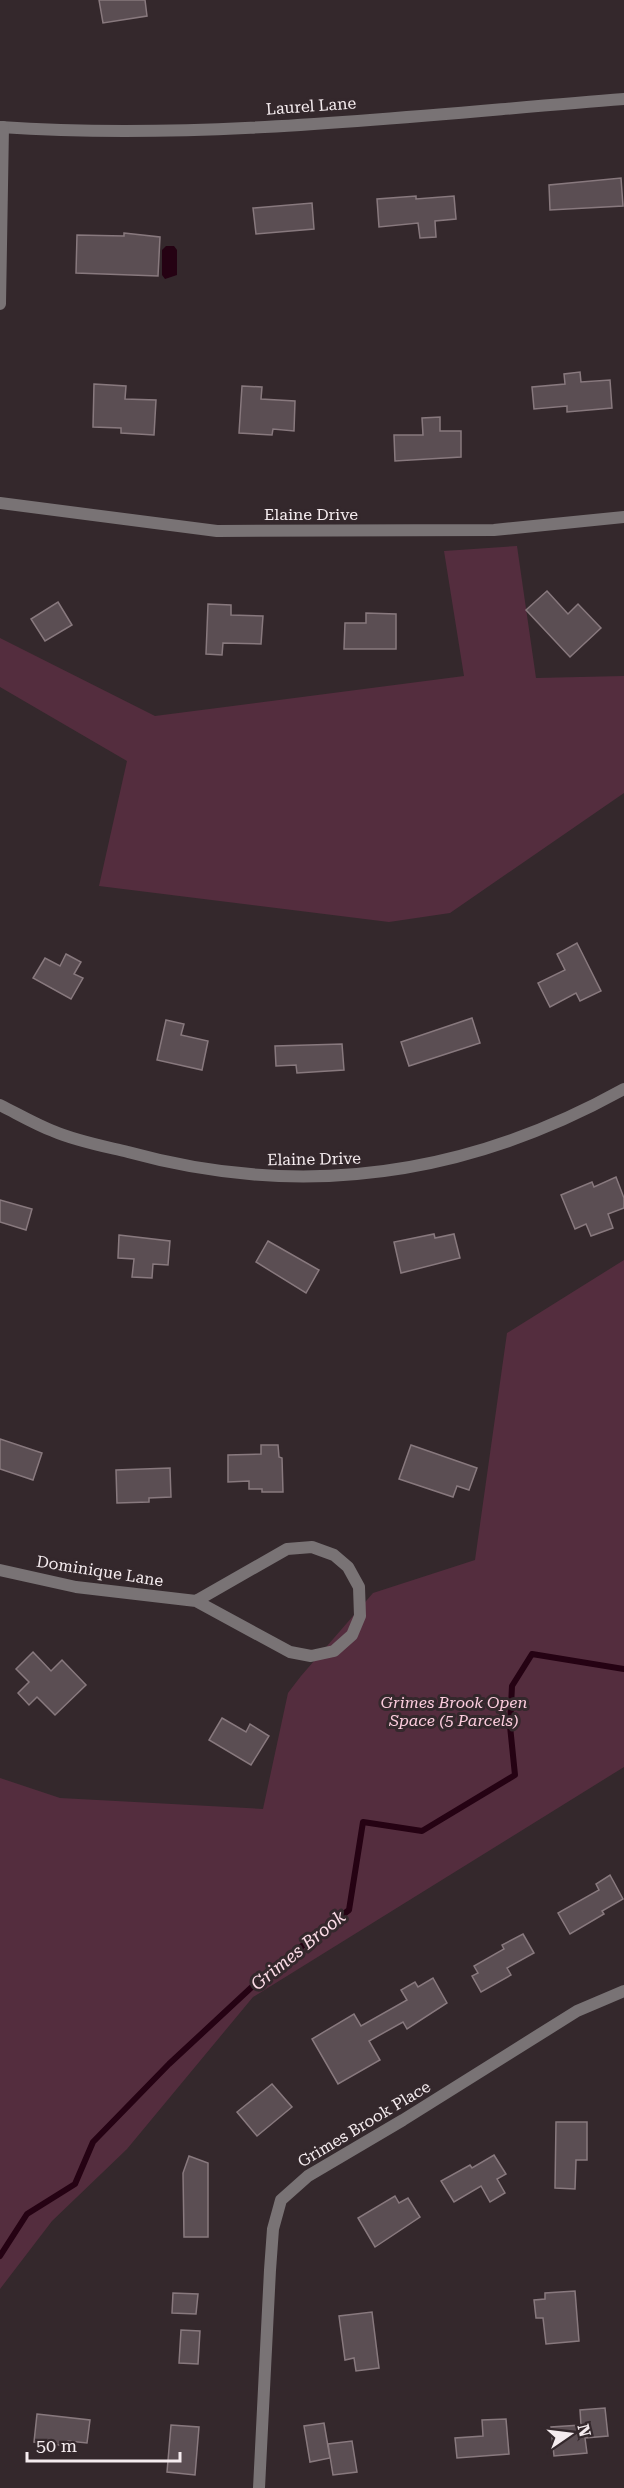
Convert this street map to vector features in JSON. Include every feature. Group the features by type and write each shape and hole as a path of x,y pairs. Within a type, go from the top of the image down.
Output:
{"street":[{"name":"Laurel Lane","path":"1,127 158,132 312,124 624,99"},
{"path":"0,304 1,127"},
{"name":"Elaine Drive","path":"0,503 217,531 494,530 624,517"},
{"name":"Elaine Drive","path":"0,1105 54,1132 161,1162 258,1177 323,1178 381,1174 441,1162 507,1142 592,1107 624,1089"},
{"name":"Dominique Lane","path":"0,1570 76,1587 196,1601 290,1652 311,1656 334,1651 352,1635 360,1616 360,1587 348,1567 334,1555 312,1547 287,1549 196,1601"},
{"name":"Grimes Brook Place","path":"259,2488 270,2259 273,2229 281,2200 308,2176 404,2120 578,2011 624,1991"}],"green space":[{"path":"517,546 536,678 624,676 624,793 450,913 389,922 99,886 127,761 0,687 0,638 155,716 464,676 444,551"},
{"name":"Grimes Brook Open Space (5 Parcels)","path":"624,1260 624,1767 253,1997 127,2149 52,2221 0,2289 0,1778 60,1798 263,1809 288,1693 301,1676 373,1593 475,1560 507,1333"}],"shaded area":[{"path":"166,246 174,246 177,250 177,275 165,279 162,275 162,250"}],"building":[{"path":"99,0 145,0 147,16 103,23"},
{"path":"621,178 623,206 550,210 549,185"},
{"path":"416,196 416,199 454,196 456,219 435,221 436,237 420,238 418,223 379,227 377,199"},
{"path":"312,203 314,229 256,234 253,208"},
{"path":"124,233 160,237 158,276 76,273 77,235 124,236"},
{"path":"580,372 581,382 610,380 612,408 567,412 567,406 534,409 532,387 565,384 564,374"},
{"path":"94,384 126,386 125,399 156,400 154,435 121,433 121,428 93,427"},
{"path":"242,386 262,387 261,399 295,401 294,431 273,429 272,435 239,433"},
{"path":"440,417 440,431 461,431 461,457 395,461 394,435 423,435 422,418"},
{"path":"547,591 568,614 578,604 601,628 570,657 526,610"},
{"path":"58,602 72,625 45,641 31,619"},
{"path":"208,604 231,605 231,615 263,616 261,644 223,643 222,655 206,654"},
{"path":"366,613 396,614 396,649 344,649 345,623 366,623"},
{"path":"577,943 601,991 580,1001 576,993 550,1007 538,983 565,970 557,954"},
{"path":"66,954 81,962 74,974 83,978 71,999 33,978 45,958 60,966"},
{"path":"472,1018 480,1043 409,1066 401,1042"},
{"path":"166,1020 184,1024 181,1035 208,1041 202,1070 157,1060"},
{"path":"342,1044 344,1070 297,1073 296,1065 276,1066 275,1046"},
{"path":"616,1177 624,1198 624,1208 608,1214 613,1228 591,1236 586,1224 575,1229 561,1195 592,1182 594,1187"},
{"path":"0,1200 32,1209 26,1230 0,1222"},
{"path":"434,1234 435,1238 454,1234 460,1258 401,1273 394,1242"},
{"path":"119,1235 170,1241 168,1265 153,1264 152,1278 132,1277 134,1259 118,1258"},
{"path":"268,1241 319,1270 306,1293 256,1262"},
{"path":"0,1439 42,1453 33,1480 0,1469"},
{"path":"261,1445 278,1445 279,1457 282,1458 283,1492 262,1492 262,1489 249,1489 249,1481 228,1482 228,1455 261,1454"},
{"path":"411,1445 477,1468 469,1490 457,1486 453,1497 399,1479"},
{"path":"170,1468 171,1497 149,1498 149,1502 117,1503 116,1470"},
{"path":"33,1652 51,1671 62,1660 86,1685 55,1715 37,1697 29,1705 18,1693 29,1682 16,1669"},
{"path":"222,1718 246,1732 250,1724 269,1736 251,1765 209,1740"},
{"path":"610,1875 623,1899 602,1911 604,1914 570,1934 558,1913 599,1890 596,1884"},
{"path":"523,1934 534,1953 507,1968 511,1975 481,1992 472,1976 478,1973 474,1966 504,1949 502,1945"},
{"path":"433,1978 447,2003 407,2029 403,2022 369,2041 380,2060 338,2084 312,2039 354,2014 361,2026 407,2000 401,1990 415,1982 418,1987"},
{"path":"272,2084 292,2107 257,2136 237,2112"},
{"path":"556,2122 587,2122 587,2160 576,2160 575,2189 555,2188"},
{"path":"494,2155 506,2174 497,2179 505,2193 490,2202 481,2186 454,2202 441,2181 470,2165 472,2168"},
{"path":"189,2156 208,2163 208,2237 184,2237 183,2173"},
{"path":"395,2196 399,2203 408,2198 420,2217 375,2247 358,2218"},
{"path":"575,2291 579,2341 546,2344 543,2318 536,2318 534,2300 545,2299 545,2293"},
{"path":"173,2293 198,2294 196,2314 172,2313"},
{"path":"372,2312 379,2368 356,2371 354,2358 345,2360 339,2316"},
{"path":"181,2330 200,2331 198,2364 179,2363"},
{"path":"605,2408 608,2436 585,2438 587,2453 554,2456 551,2427 581,2425 580,2410"},
{"path":"37,2414 90,2420 87,2443 68,2441 67,2446 34,2442"},
{"path":"506,2419 509,2454 457,2458 455,2438 483,2436 482,2420"},
{"path":"324,2423 330,2458 310,2462 304,2426"},
{"path":"171,2425 199,2427 195,2475 167,2472"},
{"path":"352,2441 357,2472 333,2475 328,2444"}],"waterway":[{"name":"Grimes Brook","path":"0,2256 27,2214 75,2184 93,2142 169,2064 267,1973 349,1910 363,1822 422,1831 515,1775 510,1726 512,1686 532,1654 624,1669"}]}
